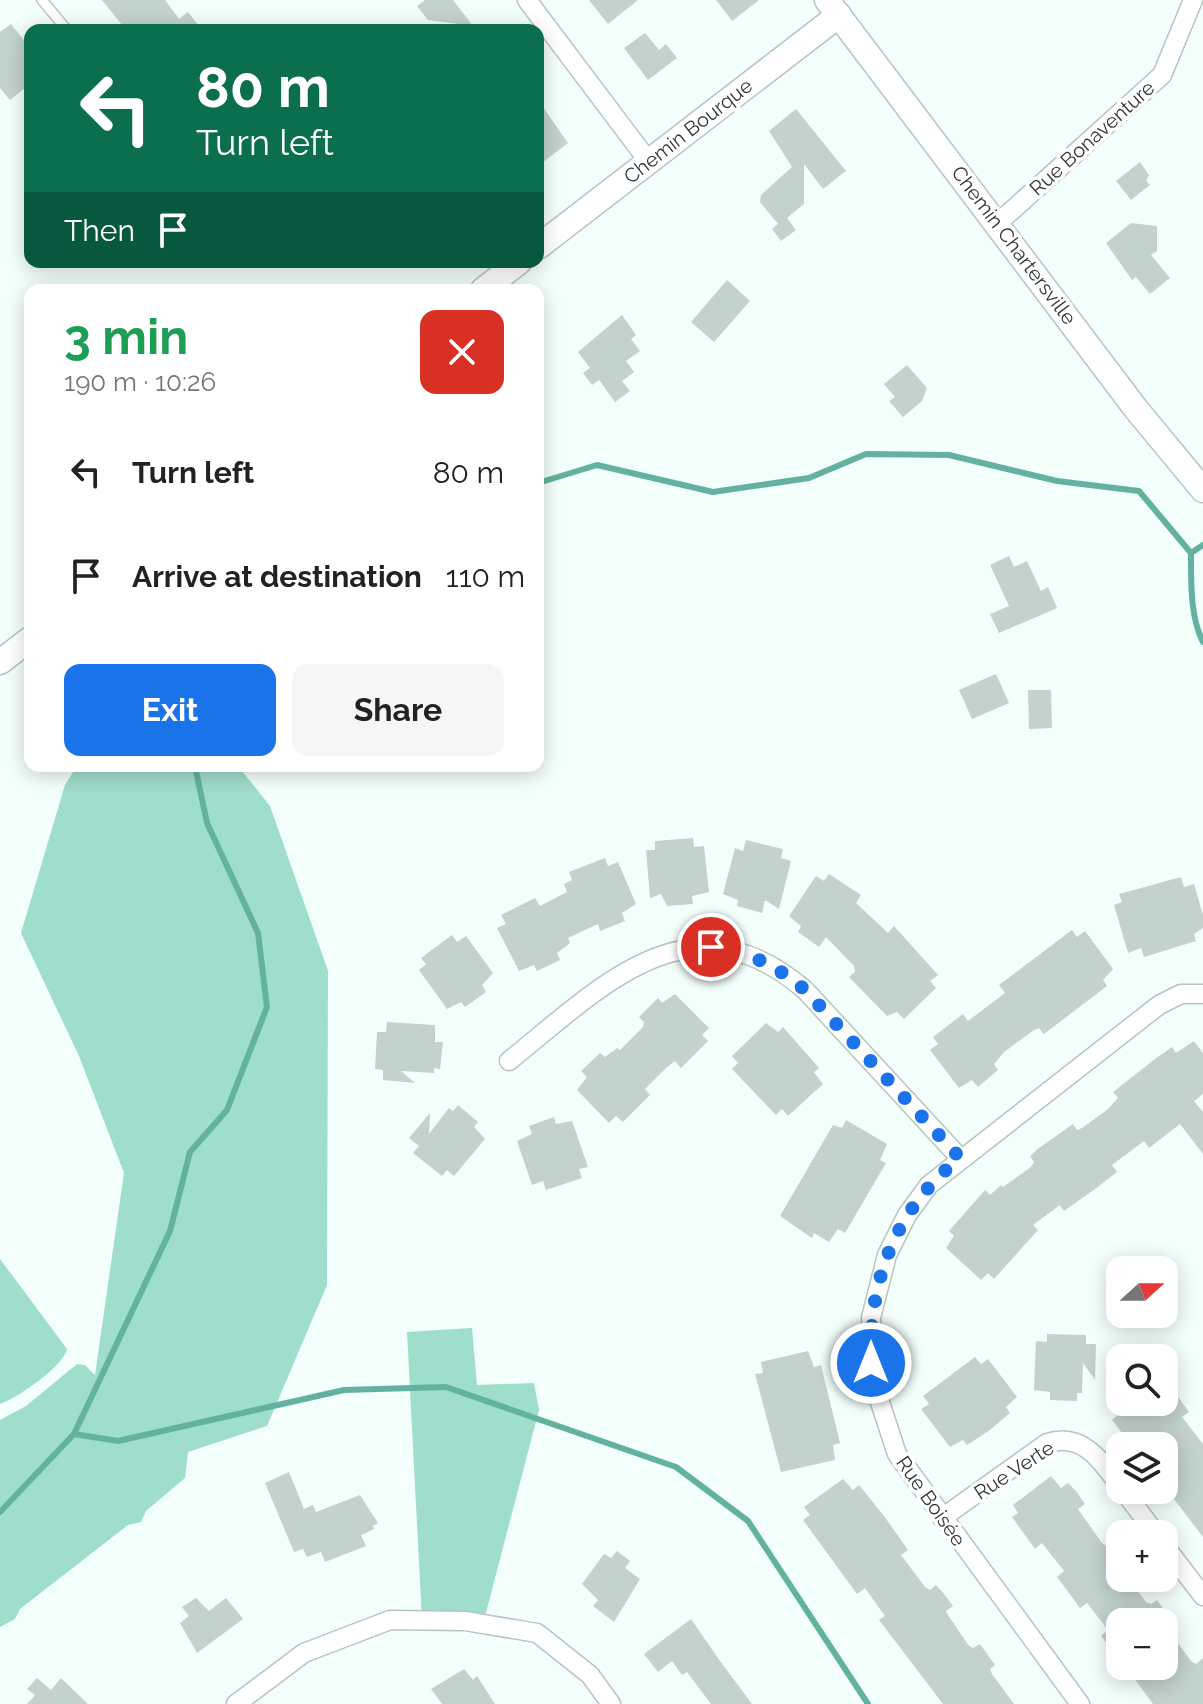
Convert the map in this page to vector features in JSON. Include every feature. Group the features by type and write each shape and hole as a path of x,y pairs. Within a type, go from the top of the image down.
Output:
{"street":[{"path":"527,0 649,162"},
{"name":"Rue Bonaventure","path":"998,223 1162,75 1193,0"},
{"name":"Chemin Bourque","path":"544,242 649,162 833,8"},
{"name":"Chemin Chartersville","path":"833,8 1136,409 1203,490"},
{"path":"491,284 511,268"},
{"path":"0,662 24,644"},
{"path":"509,1061 606,982 648,958 685,949 737,951 784,972 805,990 960,1158"},
{"name":"Rue Boisée","path":"1080,1704 910,1475 887,1432 874,1384 871,1329 879,1276 907,1215 929,1185 960,1158 1159,1005 1181,994 1203,994"},
{"name":"Rue Verte","path":"942,1518 1047,1443 1058,1439 1088,1448 1106,1470"},
{"name":"Rue Verte","path":"1133,1504 1145,1520"},
{"path":"1178,1563 1203,1596"},
{"path":"236,1704 304,1653 390,1620 465,1621 537,1633 590,1675 611,1704"}],"lane":[{"path":"42,0 62,24"}],"green space":[{"path":"73,772 243,772 270,806 328,971 327,1285 267,1426 188,1452 185,1478 146,1511 141,1522 128,1525 20,1609 15,1619 0,1627 0,1420 26,1406 77,1364 85,1365 95,1375 124,1173 79,1056 21,933 65,785"},
{"path":"0,1259 67,1349 48,1373 28,1389 0,1404"},
{"path":"472,1328 477,1385 534,1383 539,1410 483,1624 422,1620 407,1332"}],"building":[{"path":"102,0 165,0 179,19 188,12 197,24 121,24"},
{"path":"425,0 453,0 471,24 428,20 417,6"},
{"path":"589,0 638,0 608,24"},
{"path":"716,0 759,0 732,21"},
{"path":"11,24 24,40 24,89 10,100 0,88 0,32"},
{"path":"645,33 659,50 666,44 677,58 648,80 624,48"},
{"path":"544,109 568,143 544,161"},
{"path":"796,109 846,171 823,189 804,164 804,204 787,218 796,230 781,241 772,229 778,224 760,202 761,195 792,167 769,131"},
{"path":"1140,162 1149,175 1146,181 1150,185 1131,200 1116,181"},
{"path":"1131,223 1157,226 1157,251 1151,255 1170,278 1150,294 1136,277 1132,280 1106,243"},
{"path":"727,280 750,301 714,342 691,322"},
{"path":"622,315 636,335 631,339 640,351 626,361 634,372 622,381 630,391 615,402 599,380 592,385 583,373 590,368 578,352"},
{"path":"907,365 927,388 922,401 903,417 889,401 895,397 884,384"},
{"path":"1009,556 1014,567 1027,561 1041,591 1048,587 1057,608 999,633 990,614 1009,606 990,565"},
{"path":"996,674 1009,703 972,719 959,690"},
{"path":"1028,690 1051,690 1052,728 1029,729"},
{"path":"693,838 694,847 704,846 709,892 692,896 693,904 667,906 661,894 650,898 646,850 655,850 655,841"},
{"path":"746,840 783,849 781,858 791,861 779,909 765,900 762,913 737,906 738,900 723,894 735,848 743,851"},
{"path":"605,858 608,866 618,862 636,904 622,913 625,921 600,931 598,924 568,938 570,943 557,953 560,960 537,971 534,965 519,971 497,928 506,924 501,915 535,898 540,906 567,892 564,884 572,880 569,872"},
{"path":"829,874 861,895 856,903 888,933 894,926 938,975 930,981 936,988 904,1019 897,1012 887,1016 849,977 855,972 854,966 826,937 819,947 798,932 801,926 789,916 816,876 824,881"},
{"path":"1181,877 1184,887 1194,884 1203,915 1203,928 1194,934 1196,941 1144,957 1141,948 1128,953 1114,905 1122,902 1119,894"},
{"path":"1072,930 1077,937 1085,931 1113,969 1103,980 1107,986 1044,1034 1039,1028 1034,1030 1004,1052 994,1064 998,1070 978,1087 972,1080 959,1088 930,1050 938,1044 933,1037 963,1014 968,1021 1005,993 999,985"},
{"path":"452,935 457,942 466,936 493,973 482,985 486,992 465,1007 461,1002 447,1009 419,970 426,964 421,958"},
{"path":"675,994 709,1028 702,1035 708,1041 681,1068 675,1061 666,1068 645,1089 650,1095 623,1122 616,1116 609,1123 577,1090 587,1077 581,1071 600,1053 605,1057 617,1048 620,1050 643,1027 644,1022 639,1017 658,998 662,1003"},
{"path":"387,1022 435,1025 435,1042 443,1042 440,1069 434,1068 434,1073 401,1071 415,1083 383,1080 383,1070 375,1069 377,1032 386,1032"},
{"path":"766,1023 778,1032 783,1027 819,1068 814,1072 823,1084 788,1116 782,1109 776,1115 732,1069 738,1063 732,1056"},
{"path":"1194,1041 1203,1053 1203,1094 1194,1101 1203,1112 1203,1154 1180,1124 1149,1148 1144,1141 1112,1165 1117,1172 1095,1189 1064,1211 1060,1205 1033,1225 1038,1230 994,1279 988,1273 981,1280 946,1248 954,1236 949,1231 985,1190 990,1195 1001,1185 1003,1187 1031,1167 1034,1162 1030,1156 1039,1148 1073,1124 1077,1130 1082,1128 1107,1110 1118,1098 1113,1092 1155,1059 1172,1047 1176,1053"},
{"path":"458,1105 478,1122 474,1127 485,1139 454,1176 447,1170 442,1176 413,1153 419,1146 409,1138 430,1113 429,1134 449,1108 453,1111"},
{"path":"554,1117 556,1124 572,1121 588,1167 579,1169 582,1178 546,1190 543,1181 532,1185 517,1141 532,1134 529,1126"},
{"path":"846,1120 887,1144 880,1160 886,1163 845,1233 838,1229 829,1242 814,1233 812,1238 780,1216 833,1125 842,1128"},
{"path":"1047,1334 1086,1335 1086,1344 1096,1344 1095,1380 1083,1363 1082,1393 1077,1393 1077,1401 1050,1400 1050,1392 1034,1390 1036,1341 1047,1342"},
{"path":"808,1351 814,1367 821,1365 840,1443 833,1445 835,1460 781,1472 755,1374 763,1373 761,1362"},
{"path":"975,1357 981,1364 988,1359 1017,1397 1006,1407 1010,1413 990,1430 967,1445 963,1440 950,1447 921,1409 929,1404 923,1396"},
{"path":"1178,1397 1189,1412 1182,1417 1203,1444 1203,1537 1178,1504 1178,1432 1121,1432 1112,1420 1117,1416 1178,1416"},
{"path":"289,1472 304,1509 313,1505 316,1512 360,1495 378,1523 373,1526 374,1529 361,1535 366,1546 325,1562 321,1552 307,1557 303,1549 294,1552 265,1483"},
{"path":"1051,1476 1061,1488 1068,1483 1085,1504 1078,1509 1106,1546 1106,1592 1138,1592 1146,1602 1151,1604 1157,1600 1163,1608 1106,1608 1106,1627 1087,1603 1080,1608 1057,1577 1064,1571 1042,1543 1035,1549 1012,1517 1018,1513 1013,1505"},
{"path":"843,1479 853,1490 859,1485 884,1516 908,1550 901,1555 925,1587 930,1590 936,1585 944,1594 953,1606 946,1611 948,1615 969,1646 973,1648 980,1644 995,1665 990,1669 992,1674 1014,1704 943,1704 879,1620 885,1616 865,1588 857,1594 803,1520 810,1515 804,1507"},
{"path":"617,1551 630,1561 625,1568 640,1579 614,1622 593,1606 598,1600 582,1584 604,1554 611,1558"},
{"path":"196,1598 209,1611 226,1598 243,1619 197,1653 180,1623 189,1616 182,1607"},
{"path":"691,1619 752,1704 711,1704 687,1672 682,1675 672,1661 658,1672 644,1654"},
{"path":"1178,1643 1196,1664 1203,1658 1203,1704 1153,1704 1135,1680 1178,1680"},
{"path":"464,1669 473,1680 477,1676 495,1704 442,1704 431,1689"},
{"path":"37,1678 51,1690 61,1678 88,1704 27,1704 35,1695 27,1689"}],"waterway":[{"path":"544,481 597,465 713,492 809,478 866,454 949,455 1057,481 1139,491 1191,553 1193,610 1203,642"},
{"path":"1191,553 1203,545"},
{"path":"0,1512 74,1434 170,1231 190,1152 227,1110 267,1007 258,933 207,823 196,772"},
{"path":"74,1434 118,1441 344,1390 446,1387 676,1467 748,1521 868,1704"}],"route":[{"path":"711,947 759,958 784,972 805,990 960,1158 919,1197 887,1255 879,1276 871,1318 871,1363"}]}
